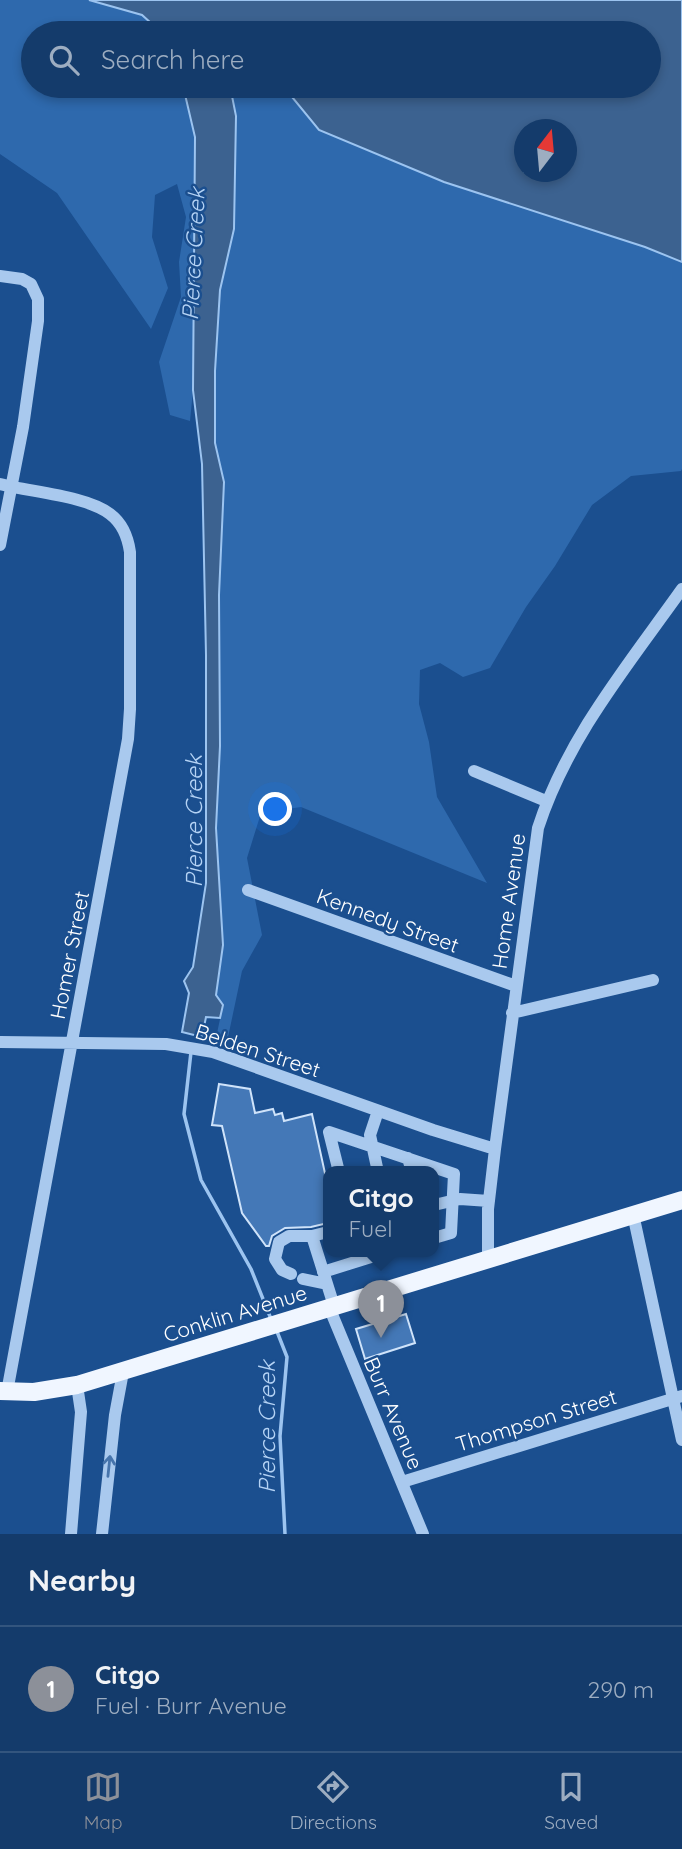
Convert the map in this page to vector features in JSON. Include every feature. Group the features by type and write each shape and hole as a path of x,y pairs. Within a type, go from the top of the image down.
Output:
{"main road":[{"name":"Conklin Avenue","path":"4,1391 34,1392 77,1385 682,1200"}],"street":[{"path":"0,276 22,279 31,284 38,299 38,321 23,426 6,486 0,545"},
{"name":"Homer Street","path":"4,1391 118,799 129,729 130,552 120,524 109,513 80,501 6,486"},
{"name":"Home Avenue","path":"488,1259 489,1201 512,1013 533,850 547,801 563,765 593,713 682,589"},
{"path":"474,771 547,801"},
{"name":"Kennedy Street","path":"248,890 516,986"},
{"path":"512,1013 653,980"},
{"name":"Belden Street","path":"0,1042 181,1045 213,1052 378,1111 495,1149"},
{"path":"377,1166 370,1135 378,1111"},
{"path":"338,1166 329,1132 431,1166"},
{"path":"408,1158 410,1166"},
{"path":"439,1169 454,1174 451,1233 439,1236"},
{"path":"439,1203 460,1199 489,1201"},
{"path":"633,1214 677,1397 682,1440"},
{"path":"323,1233 289,1236 279,1242 275,1259 282,1270 297,1276 325,1278 375,1257"},
{"name":"Burr Avenue","path":"312,1236 332,1307 423,1534"},
{"path":"102,1534 115,1415 123,1372"},
{"path":"71,1534 81,1412 77,1385"},
{"name":"Thompson Street","path":"402,1482 677,1397"}],"shaded area":[{"path":"0,0 89,0 142,15 149,21 21,21 21,98 186,98 195,137 193,390 190,421 170,415 159,362 181,297 179,262 186,217 177,184 155,195 152,237 168,288 151,329 57,193 0,154"},
{"path":"89,0 682,0 682,262 645,247 444,182 319,130 293,98 661,98 661,21 149,21 142,15"},
{"path":"186,98 232,98 236,116 234,229 220,290 215,371 215,443 224,482 219,595 220,746 216,828 223,945 216,995 223,1005 220,1018 206,1017 202,1037 182,1032 189,993 184,981 193,967 206,883 206,655 202,464 193,390 195,137"},
{"path":"232,98 293,98 319,130 444,182 645,247 682,262 682,469 631,476 592,505 490,668 463,677 440,663 420,670 419,704 429,742 437,797 487,883 301,807 261,813 247,858 262,935 242,971 227,1042 216,1038 223,1005 216,995 216,828 220,746 219,595 224,483 215,443 215,371 220,290 234,228 236,116"}],"building":[{"path":"219,1084 250,1089 255,1113 273,1109 275,1115 282,1113 284,1121 312,1114 323,1166 323,1224 285,1228 272,1236 269,1246 266,1246 242,1213 222,1126 212,1125"},
{"path":"406,1314 415,1343 365,1359 356,1329"}],"waterway":[{"name":"Pierce Creek","path":"191,1052 184,1114 201,1180 251,1269 271,1319"},
{"name":"Pierce Creek","path":"276,1329 287,1357 280,1436 285,1534"}],"place":[{"name":"Citgo","path":"381,1338"}]}
